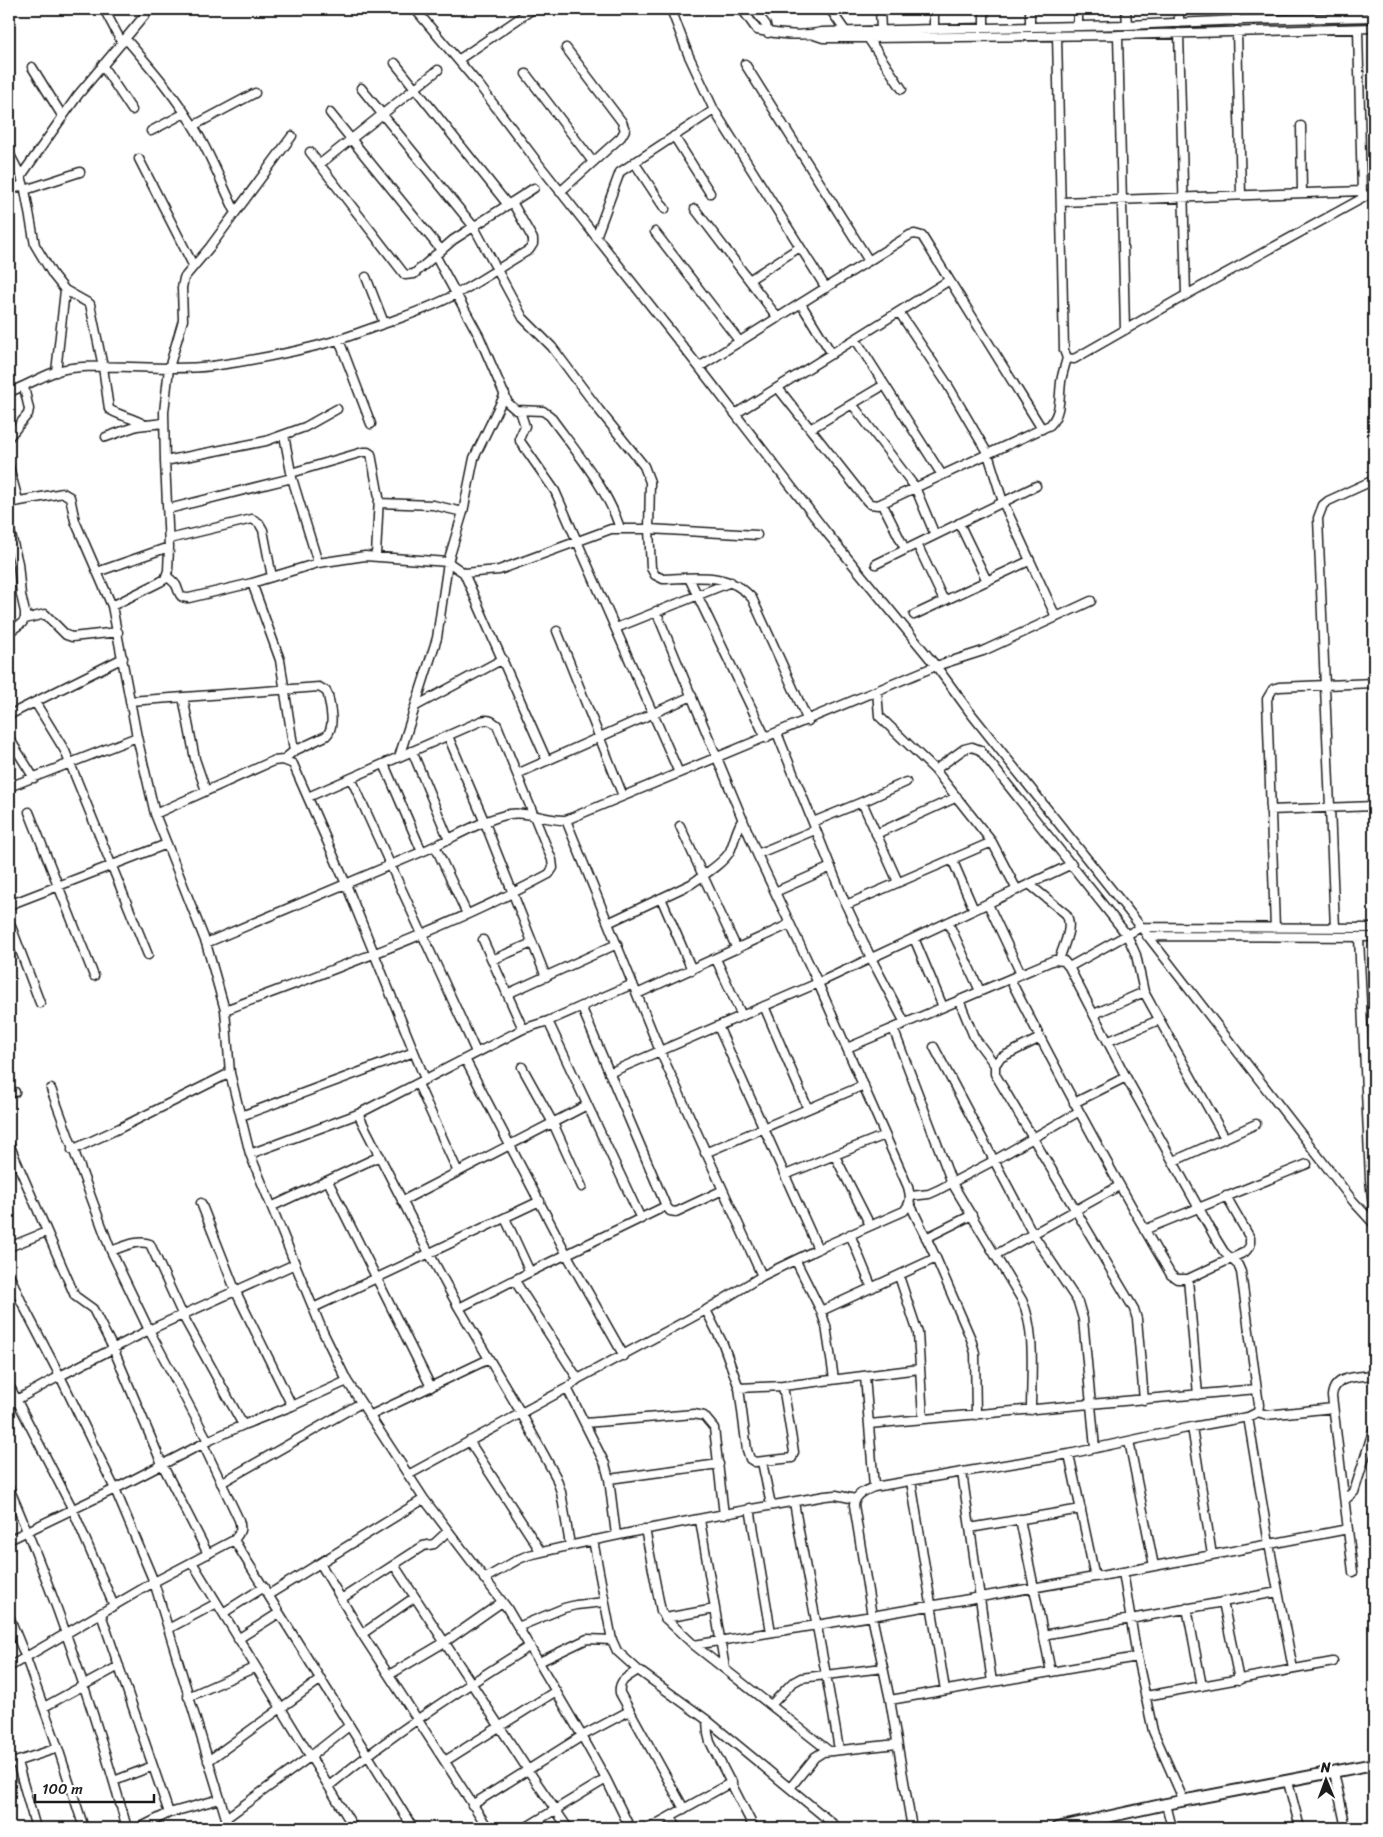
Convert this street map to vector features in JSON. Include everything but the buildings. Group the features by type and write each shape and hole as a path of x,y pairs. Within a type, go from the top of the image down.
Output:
{"main road":[{"path":"1057,1828 1166,1804 1374,1764"}],"street":[{"path":"104,9 124,41 165,84 185,113 235,211"},
{"path":"23,183 63,117 102,65 150,9"},
{"path":"415,9 458,60 827,533 936,666 969,711 1141,927 1353,1201 1374,1224"},
{"path":"458,60 533,9"},
{"path":"671,9 688,54 714,110 826,288"},
{"path":"742,9 757,30 768,33 813,34 934,28 1126,26 1236,20 1374,17"},
{"path":"754,9 766,25 768,33"},
{"path":"830,9 846,32"},
{"path":"880,9 881,30"},
{"path":"934,9 934,28"},
{"path":"984,9 984,28"},
{"path":"1030,9 1030,27"},
{"path":"1078,9 1078,26"},
{"path":"1126,9 1126,26"},
{"path":"1179,9 1179,23"},
{"path":"1236,9 1236,20"},
{"path":"1299,9 1299,18"},
{"path":"1358,9 1358,17"},
{"path":"813,34 823,38 868,38 1118,35 1374,28"},
{"path":"1358,29 1362,195"},
{"path":"1237,32 1241,196"},
{"path":"1179,33 1186,295"},
{"path":"778,388 867,501 874,505 1042,429 1050,425 1055,419 1058,413 1063,372 1067,358 1064,350 1057,35"},
{"path":"1118,35 1125,330"},
{"path":"868,38 902,89"},
{"path":"560,192 624,134 624,126 566,48"},
{"path":"9,392 56,372 72,368 103,366 169,368 211,366 339,340 457,294 529,250 533,244 532,239 510,204 395,62"},
{"path":"745,64 869,261"},
{"path":"102,65 132,110"},
{"path":"32,67 63,117"},
{"path":"320,164 438,70"},
{"path":"526,74 593,162"},
{"path":"361,88 474,227 528,325 552,347 644,466 650,482 649,529 651,568 655,575 663,579 720,578 731,582 746,592 752,598 808,720"},
{"path":"193,126 254,93"},
{"path":"596,237 620,172 714,110"},
{"path":"151,131 185,113"},
{"path":"330,113 438,252 512,408 520,411 544,411 550,416 604,491 615,512 620,528"},
{"path":"1301,126 1302,193"},
{"path":"292,136 210,247 186,273 182,283 183,320 169,368 164,423 169,543 167,576 176,586 179,596 189,598 252,583 318,564 376,556 448,562 464,573 547,761"},
{"path":"674,136 710,193"},
{"path":"310,152 402,272 410,275 414,274 438,252 534,188"},
{"path":"9,153 23,183 35,244 53,275 65,290 90,304 103,366 109,408 113,412 132,417 145,425"},
{"path":"139,159 193,265"},
{"path":"634,162 665,209"},
{"path":"9,192 23,183 80,172"},
{"path":"1067,358 1074,359 1362,195 1374,192"},
{"path":"1061,202 1302,193 1362,195"},
{"path":"695,209 778,318"},
{"path":"655,232 740,342"},
{"path":"699,367 910,235 918,234 922,236 948,281 1042,429"},
{"path":"749,280 800,247"},
{"path":"366,278 384,323"},
{"path":"735,414 948,281"},
{"path":"56,372 65,290"},
{"path":"800,304 832,354"},
{"path":"899,312 951,390 988,454 1003,502 1056,617"},
{"path":"339,340 371,424"},
{"path":"856,340 942,475"},
{"path":"810,429 884,385"},
{"path":"9,437 28,414 29,409 24,387"},
{"path":"399,757 437,638 448,562 463,512 474,458 505,394"},
{"path":"852,404 915,488 935,535"},
{"path":"165,461 284,435 337,409"},
{"path":"520,411 524,426 520,440 552,484 679,773"},
{"path":"106,437 145,425 164,423"},
{"path":"284,435 291,476 318,564"},
{"path":"168,509 291,476 368,452 371,454 379,497 376,556"},
{"path":"9,467 18,500"},
{"path":"1334,928 1318,534 1320,510 1328,501 1374,480"},
{"path":"876,564 1036,486"},
{"path":"9,502 63,493 68,495 75,521 112,606 137,737 155,814 206,943 224,1010 230,1073 250,1154 273,1206 313,1308 347,1381 369,1416 424,1499 502,1602 556,1690 606,1779 629,1826 620,1828"},
{"path":"882,502 906,549"},
{"path":"379,503 433,505 463,512"},
{"path":"97,572 169,543 252,519 259,523 263,530 272,577"},
{"path":"959,523 987,581"},
{"path":"9,527 18,563 25,618 22,623 9,632"},
{"path":"464,573 499,570 620,528 757,535"},
{"path":"917,544 944,601"},
{"path":"914,615 1030,561"},
{"path":"112,606 160,582 167,576"},
{"path":"689,578 766,738"},
{"path":"616,628 731,582"},
{"path":"252,583 280,660 294,751"},
{"path":"206,943 507,815 519,813 557,821 566,820 936,666 983,651 1091,602"},
{"path":"656,611 757,854 864,1085 886,1135 926,1238 971,1338 974,1353 976,1415"},
{"path":"25,618 45,614 66,635 72,637 118,632"},
{"path":"557,631 623,796"},
{"path":"9,715 122,658"},
{"path":"416,706 503,659"},
{"path":"1275,928 1267,699 1273,689 1279,687 1374,683"},
{"path":"130,701 319,688 326,691 332,726 330,732 326,736 294,751 283,760"},
{"path":"877,691 879,716 935,770 957,797 992,842 1017,890"},
{"path":"517,774 692,696"},
{"path":"183,697 195,759 206,791"},
{"path":"35,702 59,740 71,764 148,955"},
{"path":"224,1010 375,953 467,914 512,894 549,874 553,868 552,860 497,725 492,721 481,721 308,797"},
{"path":"777,733 846,905 905,1023"},
{"path":"448,736 485,823 546,977"},
{"path":"9,787 137,737"},
{"path":"9,738 34,778"},
{"path":"935,770 964,750 972,747 980,750 1072,864 1127,935 1136,955 1144,992 1225,1138"},
{"path":"412,751 449,840"},
{"path":"155,814 272,761 283,760 293,764 346,884 426,1080"},
{"path":"384,764 422,852"},
{"path":"351,778 476,1052"},
{"path":"757,854 906,782"},
{"path":"876,834 957,797"},
{"path":"862,802 898,882"},
{"path":"1270,810 1374,806"},
{"path":"29,812 94,976"},
{"path":"608,923 691,884 702,876 730,852 738,826 743,819"},
{"path":"566,820 660,1051 762,1276"},
{"path":"680,826 737,949"},
{"path":"846,905 992,842"},
{"path":"9,905 167,844"},
{"path":"435,846 467,914"},
{"path":"952,859 974,910"},
{"path":"609,1073 818,983 1072,864"},
{"path":"775,892 831,867"},
{"path":"1029,884 1066,914 1069,920 1069,927 1059,960"},
{"path":"661,898 692,970"},
{"path":"988,904 1022,974"},
{"path":"9,921 40,1003"},
{"path":"948,922 980,991"},
{"path":"637,994 790,924"},
{"path":"1069,967 1141,927 1374,928"},
{"path":"1147,936 1374,937"},
{"path":"1359,937 1370,1091 1371,1196 1374,1218"},
{"path":"914,938 943,1007"},
{"path":"483,940 523,1029"},
{"path":"492,960 532,943"},
{"path":"507,994 616,944"},
{"path":"716,959 742,1016"},
{"path":"847,1048 1054,960 1064,961 1069,967 1126,1077 1224,1252 1232,1258 1241,1272 1259,1405 1258,1412"},
{"path":"1010,979 1078,1112 1144,1230 1171,1275 1177,1279 1188,1279 1245,1252 1250,1246 1250,1238 1226,1196"},
{"path":"250,1154 358,1114 523,1029 548,1021 633,984"},
{"path":"1094,1014 1144,992"},
{"path":"959,1000 974,1037 995,1065"},
{"path":"581,1006 666,1206 670,1211 676,1212 723,1190"},
{"path":"764,1006 808,1109"},
{"path":"1108,1041 1159,1020"},
{"path":"548,1021 640,1219"},
{"path":"718,1026 818,1249"},
{"path":"893,1028 952,1183 996,1255 1027,1311 1030,1326 1031,1410"},
{"path":"1040,1038 1000,1058 995,1065 995,1074 1134,1309 1137,1319 1144,1400"},
{"path":"934,1047 1033,1234 1078,1302 1083,1319 1094,1448"},
{"path":"241,1116 414,1052"},
{"path":"465,1059 567,1255 624,1356"},
{"path":"522,1066 553,1122 582,1187"},
{"path":"72,1150 230,1073"},
{"path":"1074,1103 1126,1077"},
{"path":"418,1084 458,1172"},
{"path":"705,1153 864,1085"},
{"path":"9,1667 154,1582 234,1540 240,1533 241,1527 205,1443 112,1251 50,1089"},
{"path":"402,1201 587,1105"},
{"path":"408,1475 567,1388 578,1379 624,1356 706,1310 762,1276 850,1234 904,1211 910,1200 929,1194 952,1183 1078,1112"},
{"path":"358,1114 429,1253 556,1477 561,1492 570,1545"},
{"path":"1174,1161 1256,1124"},
{"path":"785,1175 886,1135"},
{"path":"9,1144 75,1296 94,1309 114,1348 162,1464 208,1554"},
{"path":"273,1206 380,1156"},
{"path":"835,1156 870,1225"},
{"path":"1144,1230 1307,1164"},
{"path":"328,1181 431,1387"},
{"path":"996,1255 1120,1186"},
{"path":"313,1308 540,1201"},
{"path":"201,1203 236,1292 292,1406"},
{"path":"460,1308 666,1206"},
{"path":"926,1238 972,1215"},
{"path":"504,1218 530,1272"},
{"path":"9,1248 46,1232"},
{"path":"850,1234 872,1288"},
{"path":"112,1251 136,1243 144,1242 150,1244 183,1316 243,1425"},
{"path":"821,1311 936,1258"},
{"path":"796,1261 821,1311 826,1326 834,1380"},
{"path":"9,1404 149,1330 295,1264"},
{"path":"9,1274 115,1489 154,1582 229,1828"},
{"path":"899,1276 918,1333 924,1420"},
{"path":"1188,1279 1198,1395"},
{"path":"515,1281 578,1379"},
{"path":"706,1310 724,1344 739,1388 747,1450 750,1459 755,1462 792,1458 794,1452 783,1386"},
{"path":"369,1416 489,1359"},
{"path":"739,1388 783,1386 919,1369"},
{"path":"1353,1572 1332,1396 1333,1388 1342,1379 1374,1375"},
{"path":"865,1376 874,1487"},
{"path":"9,1540 243,1425 292,1406 347,1381"},
{"path":"9,1385 72,1508 114,1606"},
{"path":"567,1388 605,1464 609,1479 616,1535"},
{"path":"869,1424 1257,1389"},
{"path":"221,1483 361,1403"},
{"path":"912,1828 890,1700 872,1616 854,1505 855,1499 859,1494 874,1487 1069,1454 1192,1427 1248,1417 1258,1412 1267,1414 1333,1408"},
{"path":"585,1423 694,1414 704,1416 714,1428 724,1515"},
{"path":"1248,1417 1269,1544 1294,1670"},
{"path":"1192,1427 1212,1555"},
{"path":"1345,1500 1354,1492 1374,1428"},
{"path":"469,1441 541,1552"},
{"path":"1128,1441 1154,1566"},
{"path":"1069,1454 1095,1577"},
{"path":"762,1462 771,1505"},
{"path":"609,1479 719,1464"},
{"path":"962,1472 992,1682"},
{"path":"911,1481 945,1690"},
{"path":"9,1488 27,1531 84,1685 128,1828"},
{"path":"484,1579 519,1559 541,1552 616,1535 700,1520 750,1508 836,1495 855,1499"},
{"path":"268,1595 424,1499"},
{"path":"794,1502 816,1625 827,1674 839,1750"},
{"path":"750,1508 772,1632"},
{"path":"970,1528 1081,1508"},
{"path":"1020,1519 1051,1672"},
{"path":"700,1520 724,1668"},
{"path":"645,1530 661,1611 665,1618 694,1644 829,1751"},
{"path":"694,1644 931,1606 1348,1530"},
{"path":"341,1599 423,1546 434,1544 448,1532"},
{"path":"234,1540 413,1828"},
{"path":"593,1540 612,1640 617,1651 638,1670 707,1720 838,1828"},
{"path":"192,1562 354,1828"},
{"path":"320,1563 362,1634 488,1828"},
{"path":"394,1565 568,1828"},
{"path":"1123,1572 1137,1657 1156,1738 1184,1801"},
{"path":"223,1613 264,1588"},
{"path":"1043,1635 1278,1592"},
{"path":"362,1634 415,1597"},
{"path":"389,1675 444,1642 502,1602"},
{"path":"518,1627 564,1608 605,1602"},
{"path":"1223,1602 1239,1680"},
{"path":"168,1629 217,1603"},
{"path":"1187,1608 1202,1686"},
{"path":"665,1618 715,1609"},
{"path":"238,1639 280,1613"},
{"path":"101,1614 169,1813"},
{"path":"9,1616 44,1707 83,1828"},
{"path":"539,1662 587,1639 612,1640"},
{"path":"328,1786 417,1718 530,1646"},
{"path":"890,1700 1137,1657"},
{"path":"1146,1696 1333,1662"},
{"path":"44,1707 119,1666"},
{"path":"188,1697 256,1667"},
{"path":"770,1705 792,1682 801,1678 883,1668"},
{"path":"638,1670 622,1680 619,1686 620,1693 684,1809"},
{"path":"208,1761 321,1679"},
{"path":"444,1761 556,1690"},
{"path":"472,1805 582,1736 629,1711"},
{"path":"707,1720 710,1742 754,1828"},
{"path":"226,1818 349,1726"},
{"path":"790,1788 815,1757 829,1751 898,1744"},
{"path":"36,1828 13,1763 58,1748"},
{"path":"114,1781 153,1766"},
{"path":"1334,1772 1346,1828"},
{"path":"526,1828 606,1779"},
{"path":"649,1828 732,1782"},
{"path":"1288,1782 1300,1828"},
{"path":"139,1828 169,1813 220,1799"},
{"path":"1166,1804 1172,1828"},
{"path":"671,1817 677,1828"}]}
